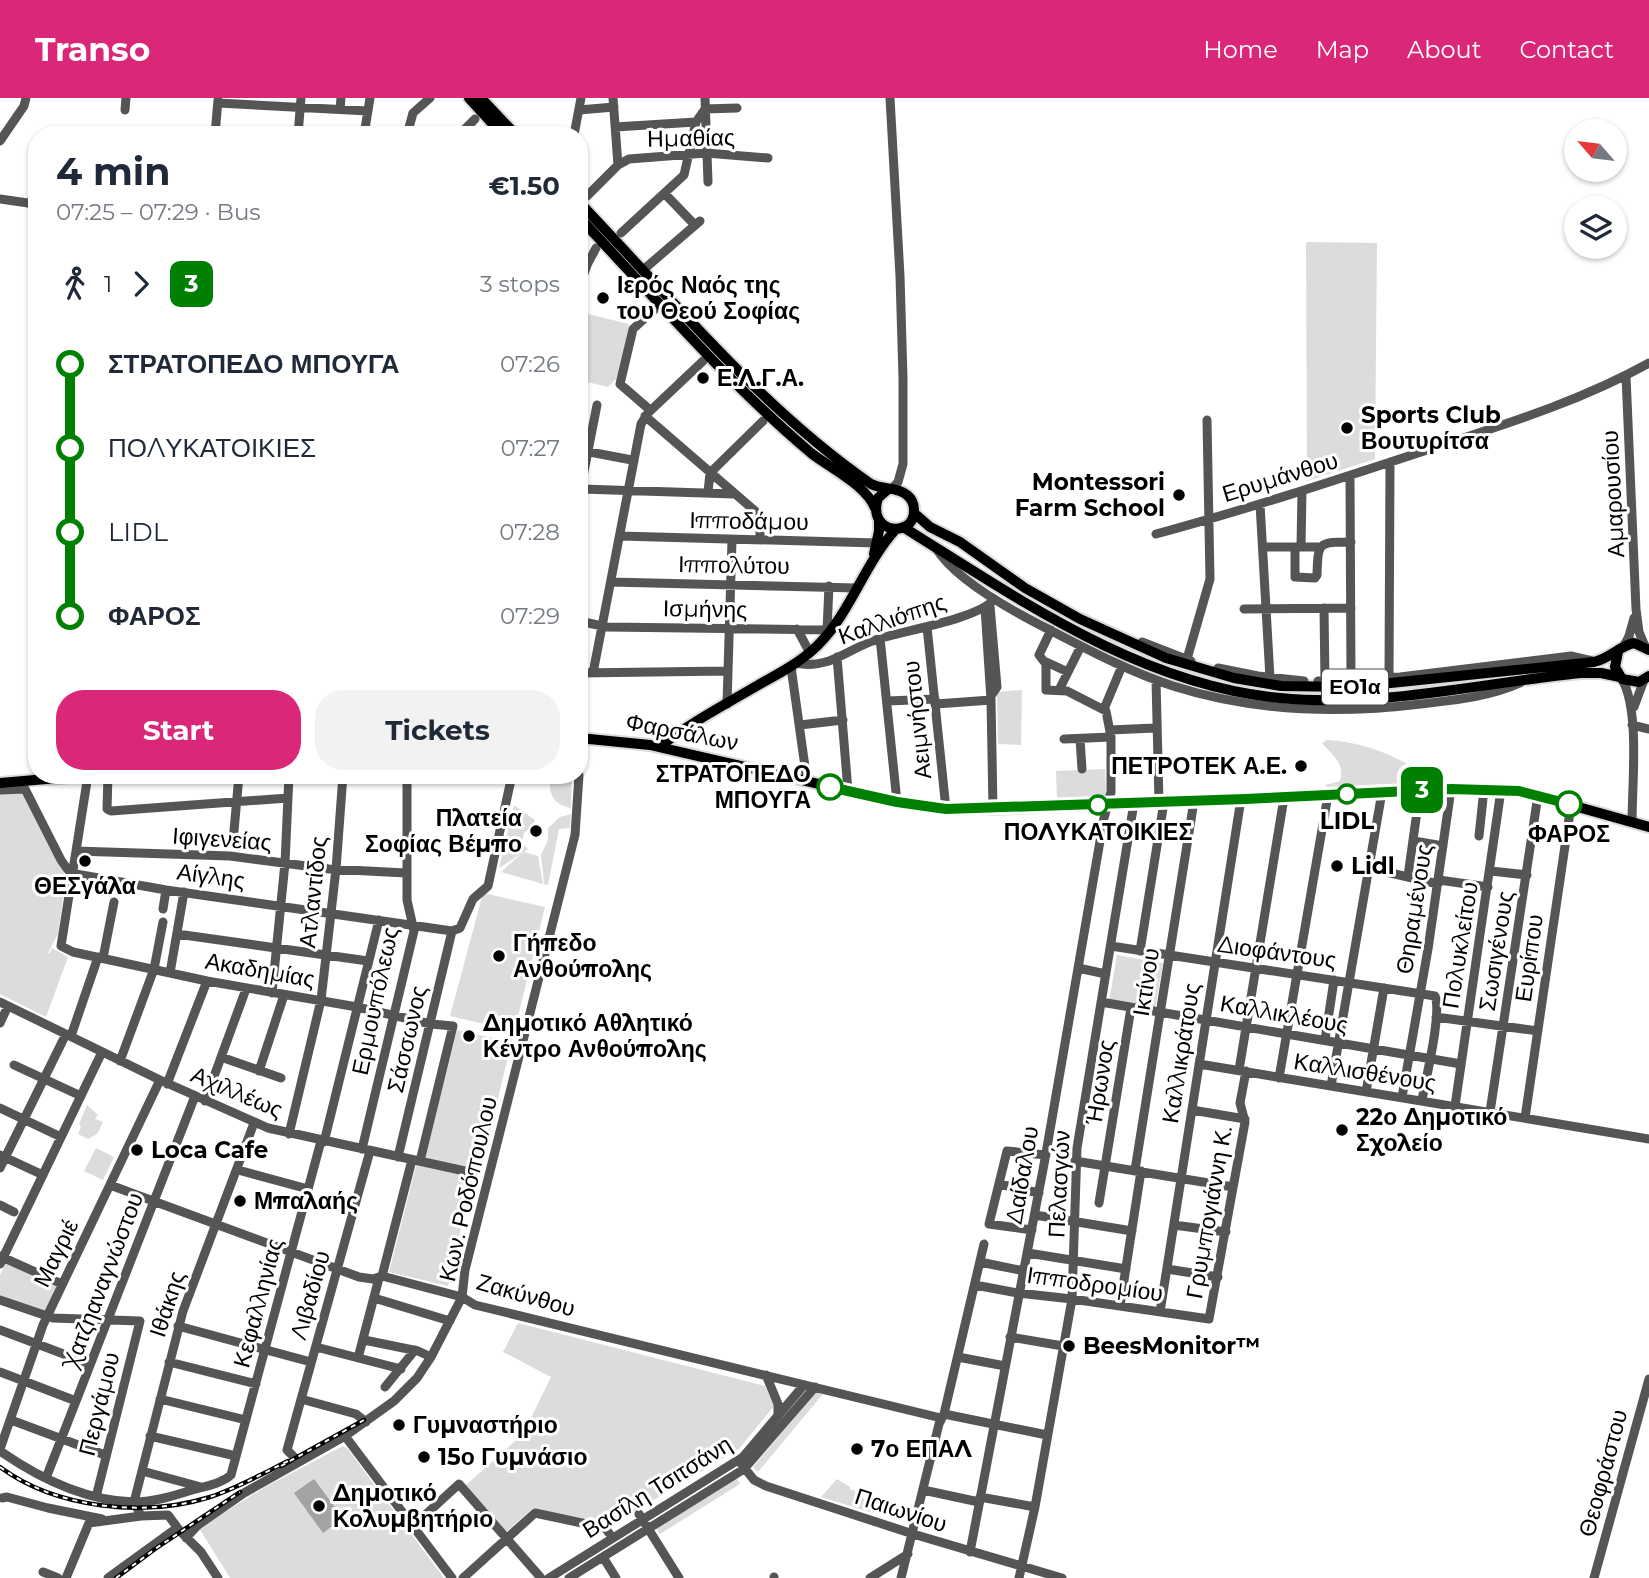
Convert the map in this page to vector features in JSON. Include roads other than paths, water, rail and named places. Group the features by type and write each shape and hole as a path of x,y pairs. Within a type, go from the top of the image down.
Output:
{"main road":[{"path":"469,98 495,126"},
{"path":"481,98 507,126"},
{"path":"588,204 776,406 871,484 906,494 913,502 911,522 900,528 873,560 829,630 812,650 794,665 659,747"},
{"path":"588,231 602,251 741,388 815,456 865,492 879,521 873,560"},
{"path":"875,508 880,495 890,490"},
{"name":"ΕΟ1α","path":"914,513 930,527 960,542 1025,588 1072,615 1188,667 1234,678 1280,686 1375,685 1594,662 1609,658 1621,648 1634,643 1648,649"},
{"name":"ΕΟ1α","path":"879,521 886,527 900,528 936,546 974,573 1095,640 1184,678 1231,691 1279,698 1353,699 1591,673 1633,683 1647,678"},
{"path":"1621,648 1615,661 1616,672 1621,678"},
{"path":"691,726 684,735 685,742 698,756"},
{"name":"Φαρσάλων","path":"588,739 659,747 897,802 946,809 1484,789 1538,795 1649,827"},
{"path":"0,783 21,785 28,782"}],"street":[{"path":"125,110 126,98"},
{"path":"340,109 341,98"},
{"path":"366,126 370,98"},
{"path":"409,126 413,113 430,98"},
{"path":"576,126 581,98"},
{"path":"705,98 708,181"},
{"path":"890,98 902,303 903,452 900,474 901,487 906,494"},
{"path":"216,126 218,100 301,103 368,111"},
{"path":"0,141 26,101"},
{"path":"299,126 301,103"},
{"path":"579,110 614,103 618,165"},
{"path":"705,109 737,108"},
{"path":"621,233 684,175 696,122 705,109"},
{"path":"468,126 475,119"},
{"path":"615,127 696,122"},
{"name":"Ημαθίας","path":"588,194 618,165 629,159 706,153 768,158"},
{"path":"647,267 697,222 665,194"},
{"path":"0,199 28,203"},
{"path":"588,262 602,251"},
{"path":"654,310 633,329 620,384 710,473 757,514 760,540"},
{"path":"593,673 641,424 647,413 703,361"},
{"name":"Ερυμάνθου","path":"1156,534 1350,476 1566,403 1649,363"},
{"name":"Αμαρουσίου","path":"1626,376 1636,610 1639,632 1648,649"},
{"path":"588,437 597,405"},
{"path":"1187,660 1209,585 1207,420"},
{"path":"708,492 710,473 763,421"},
{"path":"588,452 632,460"},
{"path":"1390,462 1390,678"},
{"path":"890,490 900,474"},
{"path":"1350,476 1351,681"},
{"path":"1302,491 1295,577 1315,579 1320,547"},
{"path":"588,493 734,494"},
{"path":"1260,504 1270,678"},
{"name":"Ιπποδάμου","path":"620,536 877,543"},
{"path":"727,704 732,540"},
{"path":"1262,547 1320,547 1326,542 1351,542"},
{"path":"936,546 945,563 990,604 1156,680 1238,702 1331,711 1385,708 1466,698 1503,690 1526,680"},
{"name":"Ιππολύτου","path":"611,582 856,588"},
{"path":"829,586 829,630"},
{"path":"990,604 993,809"},
{"name":"Καλλιόπης","path":"794,665 811,665 833,659 880,638 927,627 990,604"},
{"path":"1324,608 1325,681"},
{"path":"1244,609 1351,608"},
{"name":"Αμαρουσίου","path":"1621,648 1631,631 1636,610"},
{"path":"1072,615 1108,626 1187,660 1235,673 1270,678 1351,681 1564,656 1575,656 1594,662"},
{"name":"Ισμήνης","path":"588,623 602,626 829,630"},
{"name":"Αειμνήστου","path":"927,627 946,809"},
{"path":"797,629 812,650 833,659 843,720 848,791"},
{"path":"1051,631 1039,655 1068,672"},
{"path":"880,638 897,802"},
{"path":"1059,690 1081,646"},
{"path":"1044,660 1046,690 1067,691 1104,709 1122,666"},
{"path":"794,665 807,781"},
{"path":"588,673 729,671"},
{"path":"1621,678 1628,691 1632,712 1632,822"},
{"path":"1632,712 1647,678"},
{"path":"1140,951 1162,802 1156,728 1156,680"},
{"path":"888,701 935,702 991,698"},
{"name":"Δαίδαλου","path":"970,1552 1018,1293 1028,1253 1111,792 1110,734 1108,714 1104,709"},
{"path":"800,725 843,720"},
{"path":"1632,724 1649,729"},
{"path":"1064,739 1156,728"},
{"path":"1080,738 1082,769"},
{"path":"72,873 87,784"},
{"path":"108,784 107,809 111,811 288,798"},
{"path":"233,842 239,784"},
{"path":"272,993 285,863 289,784"},
{"name":"Ατλαντίδος","path":"289,1134 321,1000 342,784"},
{"name":"Ερμουπόλεως","path":"366,1150 409,956 413,926 407,900 407,784"},
{"path":"452,931 460,928 473,899 488,886 510,784"},
{"name":"Κων. Ροδόπουλου","path":"186,1538 198,1525 251,1489 345,1436 394,1401 430,1357 450,1321 462,1297 465,1270 575,835 578,784"},
{"path":"0,790 21,785 61,860 72,873"},
{"name":"Θηραμένους","path":"1402,1097 1439,882 1451,789"},
{"path":"1479,836 1484,789"},
{"path":"1408,876 1420,790"},
{"name":"Πολυκλείτου","path":"1455,1106 1501,790"},
{"path":"1331,1086 1381,792"},
{"path":"1279,1078 1328,795"},
{"name":"Σωσιγένους","path":"1490,1112 1538,795"},
{"name":"Γρυμπογιάννη Κ.","path":"1209,1319 1245,1119 1240,1103 1246,1026 1284,798"},
{"name":"Καλλικράτους","path":"1160,1312 1241,799"},
{"name":"Ικτίνου","path":"1120,1306 1194,801"},
{"name":"Πελασγών","path":"1019,1578 1035,1507 1072,1298 1075,1259 1075,1161 1134,803"},
{"name":"Ευρίπου","path":"1525,1118 1571,805"},
{"path":"1414,841 1443,846"},
{"name":"Ιφιγενείας","path":"76,851 230,856 336,869 406,873"},
{"path":"1368,868 1439,882 1488,887"},
{"path":"1490,871 1527,875"},
{"name":"Αίγλης","path":"72,873 166,890 452,931"},
{"name":"Ακαδημίας","path":"72,873 61,946 74,952 246,989 321,1000 430,1024 453,1026 416,1160"},
{"path":"163,909 166,890"},
{"path":"170,973 184,892"},
{"path":"0,1168 3,1156 68,1035 100,958 114,902"},
{"name":"Κεφαλληνίας","path":"201,1487 231,1475 322,1142 379,920"},
{"path":"120,1061 154,970 163,922"},
{"name":"Σάσσωνος","path":"398,1157 452,931"},
{"path":"177,934 368,961"},
{"name":"Διοφάντους","path":"1111,946 1420,993 1437,997 1436,1017"},
{"path":"1078,968 1106,974"},
{"path":"1325,1040 1334,980"},
{"name":"Μαγριέ","path":"0,1450 47,1316 110,1185 164,1082 207,981"},
{"path":"1366,1092 1384,988"},
{"path":"205,1101 246,989"},
{"path":"259,1071 284,995"},
{"name":"Καλλικλέους","path":"1101,1002 1461,1064"},
{"path":"0,1023 4,1004"},
{"name":"Αχιλλέως","path":"4,1004 254,1123 322,1142 474,1174"},
{"name":"Ήρωνος","path":"1099,1203 1131,1008"},
{"path":"1422,1100 1436,1017 1538,1031"},
{"path":"62,1284 1,1259 102,1052"},
{"path":"221,1057 281,1078"},
{"name":"Καλλισθένους","path":"1199,1064 1649,1139"},
{"path":"14,1065 81,1096"},
{"name":"Χατζηαναγνώστου","path":"46,1478 195,1096"},
{"path":"0,1108 61,1137"},
{"path":"1192,1110 1245,1119"},
{"name":"Ιθάκης","path":"134,1502 178,1326 254,1123"},
{"path":"1032,1230 989,1224 1009,1149 1046,1155"},
{"name":"Λιβαδίου","path":"299,1462 287,1450 337,1269 366,1150"},
{"path":"3,1156 43,1175"},
{"path":"358,1358 416,1160"},
{"path":"1075,1161 1233,1186"},
{"path":"238,1170 308,1189"},
{"path":"999,1184 1039,1193"},
{"name":"Ζακύνθου","path":"110,1185 362,1278 381,1277 462,1297 475,1305 804,1385 943,1416 1047,1435"},
{"path":"0,1205 14,1212"},
{"path":"1035,1215 1132,1231"},
{"path":"1174,1225 1226,1232"},
{"path":"901,1578 984,1244"},
{"path":"1028,1253 1126,1269"},
{"path":"980,1262 1024,1271"},
{"path":"1167,1269 1218,1277"},
{"name":"Ιπποδρομίου","path":"975,1285 1209,1319"},
{"path":"374,1298 450,1321"},
{"path":"0,1300 47,1316 107,1320"},
{"name":"Περγάμου","path":"96,1497 141,1321 107,1320"},
{"path":"178,1326 312,1362"},
{"path":"0,1330 90,1364"},
{"path":"1010,1337 1063,1346"},
{"path":"364,1340 415,1350 430,1357"},
{"path":"316,1347 401,1369"},
{"path":"385,1387 415,1350"},
{"path":"958,1357 1005,1366"},
{"path":"169,1362 256,1384"},
{"path":"0,1372 76,1401"},
{"path":"766,1375 778,1404 778,1416"},
{"name":"Θεοφράστου","path":"1594,1578 1646,1402 1649,1379"},
{"name":"Βασίλη Τσιτσάνη","path":"549,1578 641,1517 742,1465 749,1452 804,1385"},
{"name":"Βασίλη Τσιτσάνη","path":"569,1578 648,1529 742,1465 815,1387"},
{"path":"160,1399 246,1420"},
{"path":"301,1399 356,1415 366,1422"},
{"path":"11,1420 105,1455"},
{"path":"150,1436 236,1456"},
{"path":"345,1436 452,1578"},
{"path":"0,1450 46,1478 96,1497 134,1502 158,1500 201,1487"},
{"name":"Παιωνίου","path":"742,1465 754,1480 766,1486 970,1552 1062,1578"},
{"path":"142,1471 201,1487"},
{"path":"413,1525 459,1484 541,1578"},
{"path":"923,1490 1035,1507"},
{"path":"2,1498 107,1520"},
{"path":"134,1502 141,1516"},
{"path":"463,1578 531,1515 541,1513 605,1528 609,1532"},
{"path":"66,1578 89,1523 166,1514 197,1547 218,1578"},
{"path":"641,1517 679,1578"},
{"path":"108,1578 177,1528"},
{"path":"870,1578 908,1554"},
{"path":"603,1557 616,1578"},
{"path":"43,1572 58,1578"}],"railway":[{"path":"281,1466 364,1420"},
{"path":"0,1467 47,1492 73,1500 129,1508 157,1507 210,1497 288,1461"},
{"path":"116,1578 240,1492"}],"place":[{"name":"Ιερός Ναός της του Θεού Σοφίας","path":"603,298"},
{"name":"Ε.Λ.Γ.Α.","path":"703,378"},
{"name":"Sports Club Βουτυρίτσα","path":"1347,428"},
{"name":"Montessori Farm School","path":"1179,495"},
{"name":"ΠΕΤΡΟΤΕΚ Α.Ε.","path":"1301,766"},
{"name":"ΣΤΡΑΤΟΠΕΔΟ ΜΠΟΥΓΑ","path":"830,787"},
{"name":"LIDL","path":"1347,794"},
{"name":"ΦΑΡΟΣ","path":"1569,804"},
{"name":"ΠΟΛΥΚΑΤΟΙΚΙΕΣ","path":"1098,805"},
{"name":"Πλατεία Σοφίας Βέμπο","path":"536,831"},
{"name":"ΘΕΣγάλα","path":"85,861"},
{"name":"Lidl","path":"1337,866"},
{"name":"Γήπεδο Ανθούπολης","path":"499,956"},
{"name":"Δημοτικό Αθλητικό Κέντρο Ανθούπολης","path":"469,1036"},
{"name":"22ο Δημοτικό Σχολείο","path":"1342,1130"},
{"name":"Loca Cafe","path":"137,1150"},
{"name":"Μπαλαής","path":"240,1201"},
{"name":"BeesMonitor™","path":"1069,1346"},
{"name":"Γυμναστήριο","path":"399,1425"},
{"name":"7ο ΕΠΑΛ","path":"857,1449"},
{"name":"15ο Γυμνάσιο","path":"424,1457"},
{"name":"Δημοτικό Κολυμβητήριο","path":"319,1506"}]}
